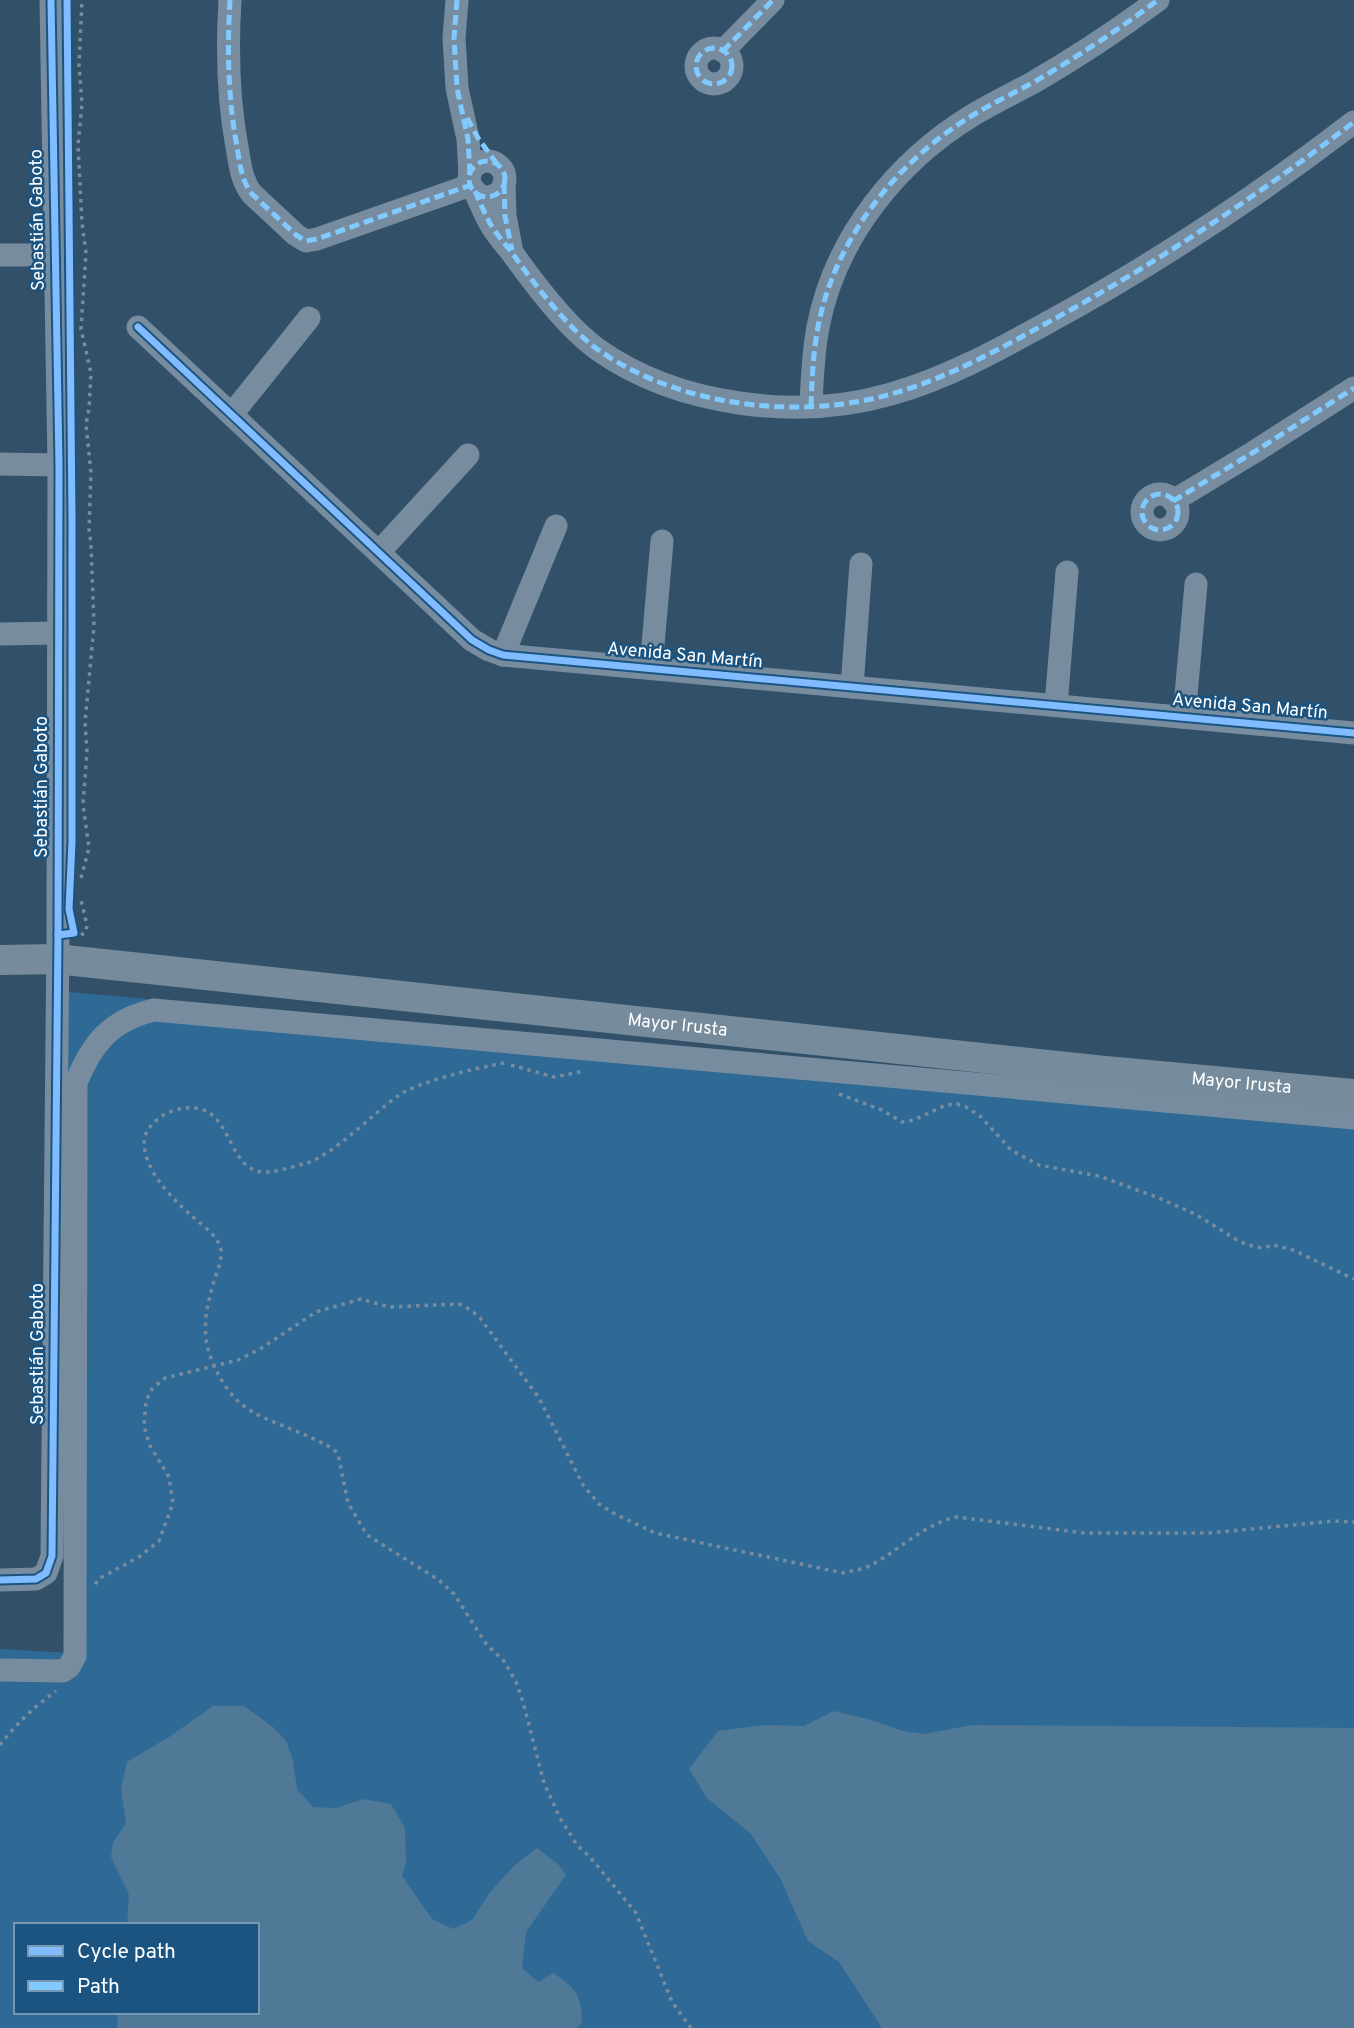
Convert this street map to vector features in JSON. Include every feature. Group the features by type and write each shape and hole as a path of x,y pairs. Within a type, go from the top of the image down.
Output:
{"main road":[{"name":"Mayor Irusta","path":"0,960 63,942 1092,1069 1354,1094"}],"street":[{"name":"Sebastián Gaboto","path":"0,1580 36,1579 46,1573 52,1556 63,942 51,0"},
{"path":"230,0 228,36 231,114 242,176 252,194 296,236 306,241 317,239 472,184"},
{"path":"457,0 457,88 468,139 472,184 492,227 529,277 596,348 627,366 692,393 738,403 783,407 858,401 890,394 948,373 1103,292 1191,239 1354,122"},
{"path":"723,51 773,0"},
{"path":"811,406 818,325 833,276 869,209 917,157 936,141 972,116 1077,56 1158,0"},
{"path":"461,106 501,174 505,216 513,254"},
{"path":"472,184 480,195 492,196 497,194 501,174"},
{"path":"0,255 55,255"},
{"path":"232,414 309,318"},
{"name":"Avenida San Martín","path":"138,327 472,639 503,655 1354,733"},
{"path":"1173,501 1354,388"},
{"path":"379,552 468,455"},
{"path":"0,464 59,465"},
{"path":"503,655 556,526"},
{"path":"651,668 662,541"},
{"path":"852,687 861,564"},
{"path":"1056,705 1067,572"},
{"path":"1184,717 1196,584"},
{"path":"0,634 58,633"},
{"path":"0,1670 63,1671 69,1668 75,1656 76,1083 85,1060 106,1033 138,1014 155,1010 1354,1118"}],"path":[{"path":"80,879 89,848 83,805 87,752 85,722 94,626 89,529 91,473 86,424 91,373 81,330 86,253 78,145 82,104 79,65 82,0"},
{"path":"63,942 86,932 80,892"},
{"path":"63,942 81,913 81,900"},
{"path":"592,1070 554,1077 504,1063 430,1082 399,1094 323,1156 307,1163 260,1172 250,1168 241,1159 217,1119 207,1112 189,1107 173,1110 147,1128 145,1157 152,1172 187,1213 214,1235 221,1247 220,1261 205,1315 205,1335 209,1352 226,1388 245,1409 333,1448 338,1454 348,1503 367,1535 439,1580 454,1594 487,1645 504,1661 516,1682 544,1783 560,1818 577,1845 636,1913 672,2002 691,2028"},
{"path":"838,1094 882,1110 902,1122 914,1120 946,1105 966,1107 980,1116 1011,1150 1039,1165 1100,1176 1195,1214 1248,1245 1262,1248 1274,1245 1293,1250 1354,1279"},
{"path":"94,1584 139,1557 159,1541 173,1503 169,1477 150,1446 144,1426 146,1401 152,1389 165,1378 238,1360 316,1312 361,1299 389,1307 459,1304 471,1310 480,1318 539,1398 583,1485 599,1504 654,1533 843,1573 863,1568 936,1523 956,1517 1085,1533 1210,1533 1334,1521 1354,1522"},
{"path":"0,1745 12,1729 60,1688"}],"shaded area":[{"path":"58,991 1354,1107 1354,2028 0,2028 0,1649 69,1653"},
{"path":"213,1706 244,1706 273,1727 286,1741 293,1760 297,1789 313,1807 336,1808 363,1799 391,1804 405,1828 406,1863 402,1876 432,1919 453,1929 472,1920 490,1892 515,1865 537,1848 559,1865 566,1875 526,1932 522,1968 538,1982 553,1973 567,1983 579,1999 582,2022 577,2028 117,2028 118,2014 259,2014 259,1923 127,1923 129,1895 111,1857 113,1842 126,1824 121,1789 127,1762"},
{"path":"834,1711 923,1734 973,1725 1354,1728 1354,2028 882,2028 839,1962 808,1941 781,1880 751,1834 707,1798 689,1769 718,1731 764,1725 804,1726"}],"marked path":[{"path":"230,0 230,92 245,183 252,194 296,235 306,241 317,239 471,185"},
{"path":"457,0 454,38 457,88 468,139 470,175"},
{"path":"723,51 773,0"},
{"path":"811,406 815,347 826,294 854,233 895,179 945,134 973,115 1066,63 1158,0"},
{"path":"714,48 726,54 732,66 726,78 714,84 702,78 696,66 702,54 714,48"},
{"path":"467,118 497,164"},
{"path":"475,191 493,229 531,279 563,317 597,349 664,384 701,395 778,407 817,406 855,402 911,388 970,364 1008,344 1165,254 1280,177 1354,122"},
{"path":"487,161 499,167 505,179 499,191 487,197 475,191 469,179 475,167 487,161"},
{"path":"504,184 505,216 512,250"},
{"path":"1173,501 1354,388"},
{"path":"1160,494 1172,500 1178,512 1172,524 1160,530 1148,524 1142,512 1148,500 1160,494"}],"cycle path":[{"path":"0,1580 36,1579 46,1573 52,1556 59,465 51,0"},
{"path":"58,935 74,933 69,909 72,842 72,520 67,0"},
{"path":"138,327 472,640 503,655 1354,733"}]}
